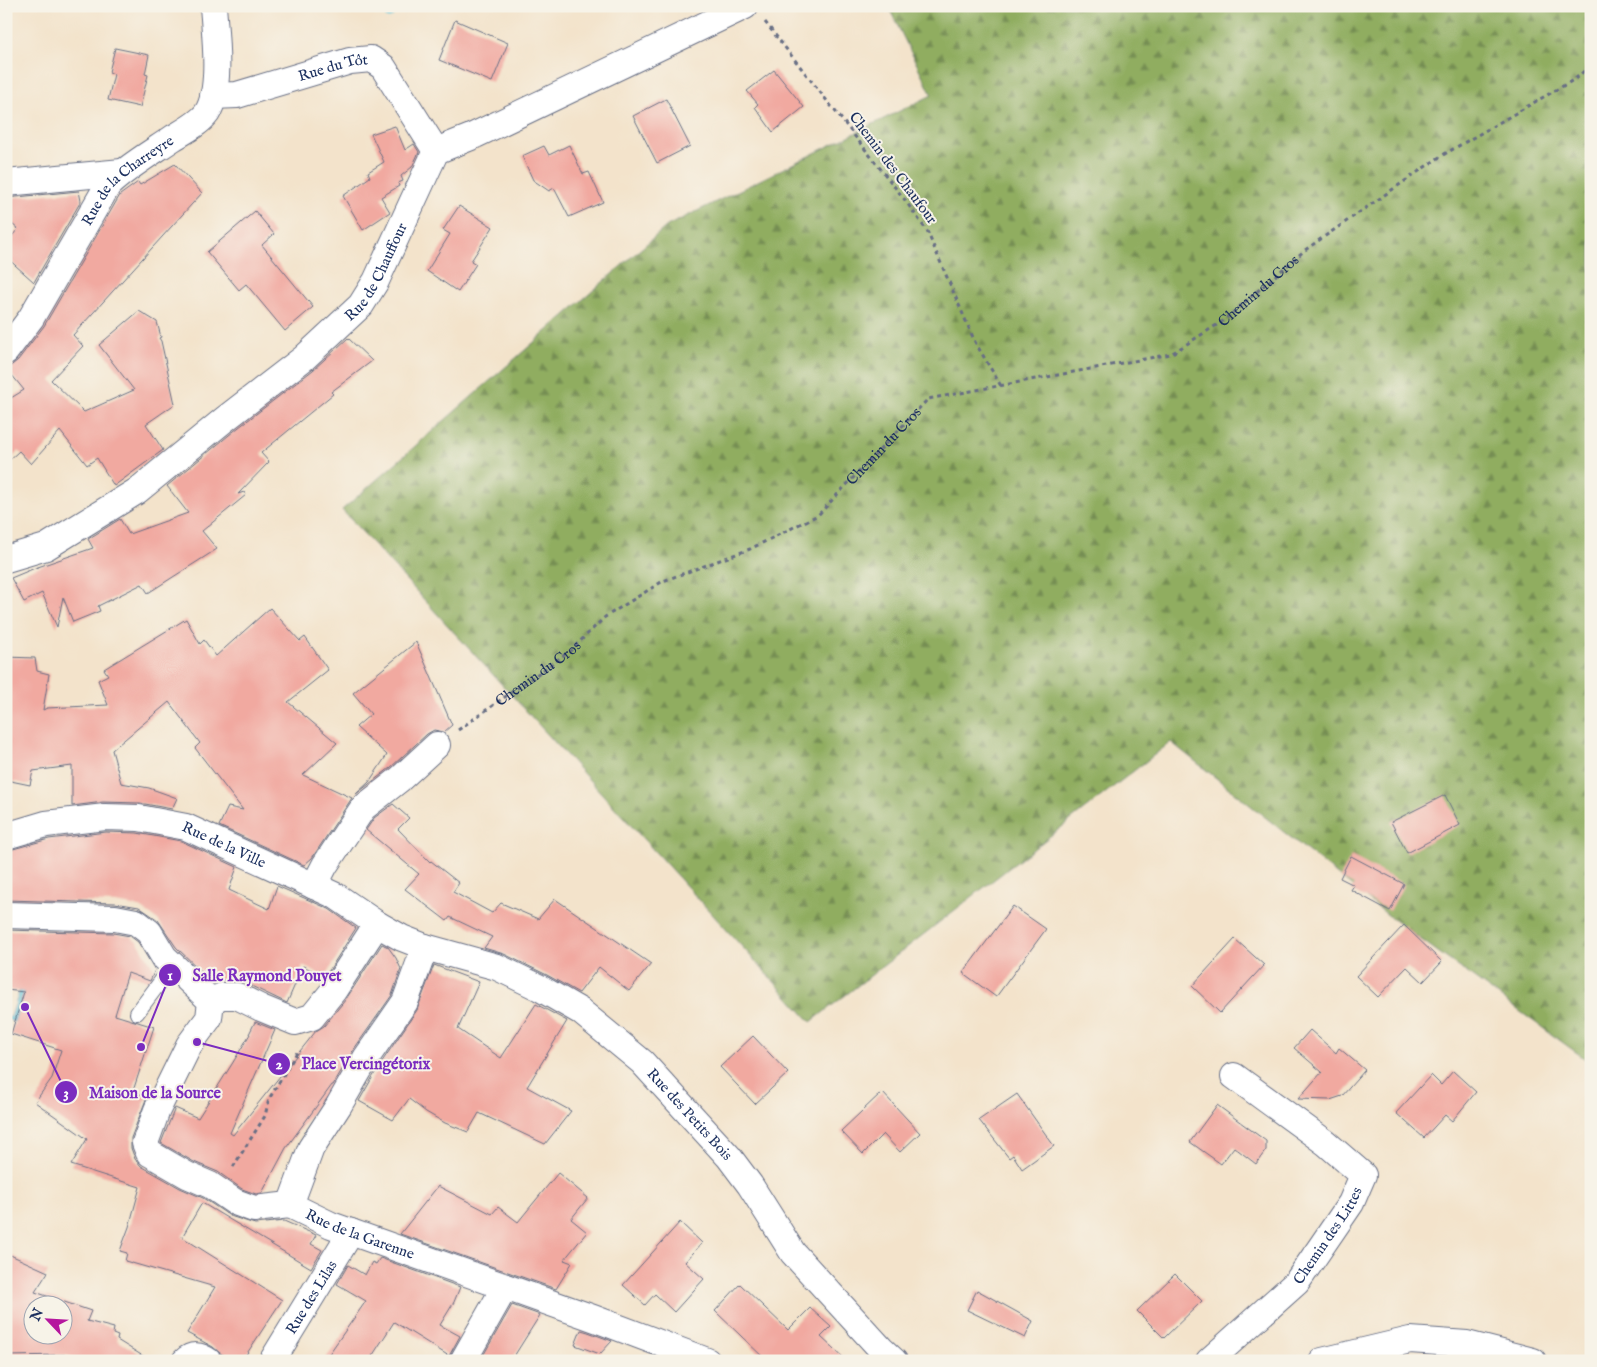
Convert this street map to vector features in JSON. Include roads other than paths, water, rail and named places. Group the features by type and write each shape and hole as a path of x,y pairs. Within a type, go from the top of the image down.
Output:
{"street":[{"name":"Rue de la Charreyre","path":"6,351 31,318 108,185 122,172 191,127 206,113 213,96 216,65 213,6"},
{"path":"436,151 755,14"},
{"name":"Rue du Tôt","path":"213,96 237,95 350,61 371,58 382,67 436,151"},
{"name":"Rue de Chauffour","path":"6,559 46,547 137,491 304,358 362,305 376,282 436,151"},
{"path":"6,183 122,172"},
{"path":"314,886 325,865 363,808 400,779 438,745"},
{"name":"Rue de la Ville","path":"6,836 46,824 105,817 140,818 186,827 336,896 377,924 402,938 425,947"},
{"path":"6,916 115,918 136,922 149,932 164,957 211,1001"},
{"path":"211,1001 222,996 237,996 295,1022 312,1017 334,990 377,924"},
{"name":"Rue de la Garenne","path":"425,947 405,1002 366,1058 311,1148 290,1206 351,1232 707,1361"},
{"name":"Rue des Petits Bois","path":"425,947 497,967 540,988 580,1011 642,1062 729,1158 750,1185 793,1253 894,1361"},
{"path":"211,1001 209,1018 189,1045 157,1110 145,1143 149,1153 218,1191 234,1202 254,1209 290,1206"},
{"name":"Chemin des Littes","path":"1209,1361 1297,1282 1351,1203 1363,1175 1326,1144 1234,1076"},
{"name":"Rue des Lilas","path":"272,1361 351,1232"},
{"path":"463,1361 505,1287"},
{"path":"1322,1361 1410,1340 1467,1344 1533,1361"},
{"path":"185,1361 193,1356 201,1356 208,1361"}],"lane":[{"path":"137,1013 173,966"}],"water":[{"path":"21,987 25,988 14,1022 6,1019 6,1015 11,1017"}],"waterway":[{"path":"389,14 392,6"}],"place":[{"name":"Maison de la Source","path":"25,1007"},
{"name":"Place Vercingétorix","path":"197,1042"},
{"name":"Salle Raymond Pouyet","path":"141,1047"}]}
